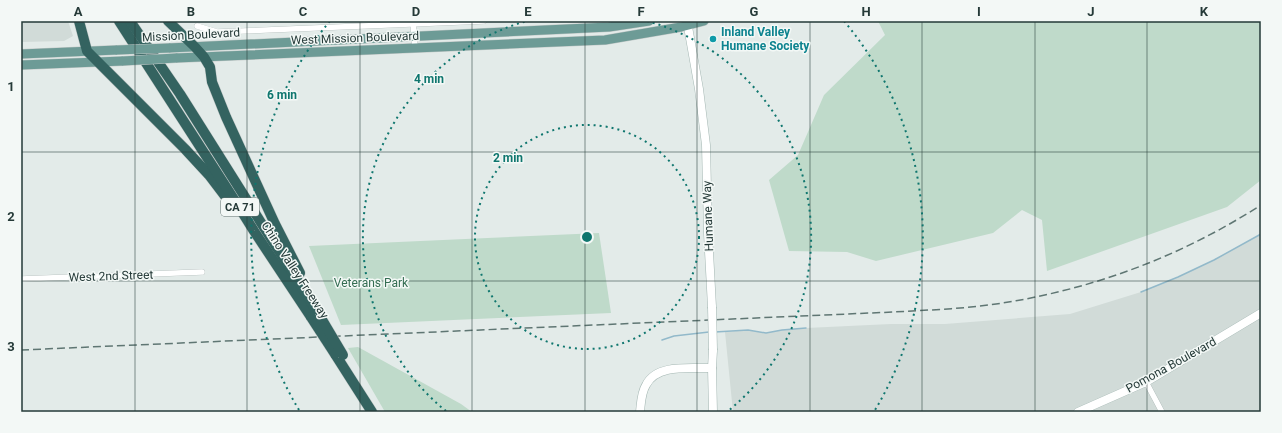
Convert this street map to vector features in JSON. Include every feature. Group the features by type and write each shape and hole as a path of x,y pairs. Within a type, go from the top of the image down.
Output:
{"highway":[{"path":"79,21 87,51 185,149 209,175 254,231"},
{"name":"Chino Valley Freeway","path":"119,21 240,207 254,231 316,315"},
{"name":"Chino Valley Freeway","path":"130,21 180,94 316,315 372,412"},
{"path":"168,21 195,47 210,67 212,82 226,117 274,224 311,296 316,315"},
{"name":"Chino Valley Freeway","path":"339,354 380,412"}],"main road":[{"name":"Mission Boulevard","path":"21,54 581,28 649,21"},
{"path":"688,23 704,21"},
{"name":"West Mission Boulevard","path":"21,65 621,38 688,23"},
{"path":"554,42 556,35 573,33 581,28"}],"street":[{"path":"197,26 217,32 413,22 484,21"},
{"path":"413,22 415,48"},
{"name":"Humane Way","path":"688,23 702,106 706,145 708,233 712,308 713,412"},
{"name":"West 2nd Street","path":"21,279 202,272"},
{"name":"Pomona Boulevard","path":"1078,412 1146,382 1261,313"},
{"path":"640,412 645,385 656,374 670,370 712,368"},
{"path":"1146,382 1162,412"}],"shaded area":[{"path":"21,21 68,21 73,36 64,41 21,42"},
{"path":"1261,234 1261,412 733,412 725,332 748,330 766,333 806,328 891,324 945,324 1070,314 1141,292 1178,277 1214,260"}],"green space":[{"path":"878,21 1261,21 1261,180 1227,207 1047,271 1042,220 1022,210 993,233 876,261 847,252 789,251 769,180 798,155 824,95 885,35"},
{"name":"Veterans Park","path":"599,233 611,313 341,325 309,246"},
{"path":"358,347 461,404 472,412 385,412 348,348"}],"waterway":[{"path":"1141,292 1214,260 1261,234"},
{"path":"715,332 748,330 766,333 806,328"},
{"path":"662,340 674,336 709,332"}],"railway":[{"path":"21,350 893,312 983,306 1031,298 1066,290 1134,269 1199,240 1230,224 1261,205"}],"place":[{"name":"Inland Valley Humane Society","path":"713,39"}]}
